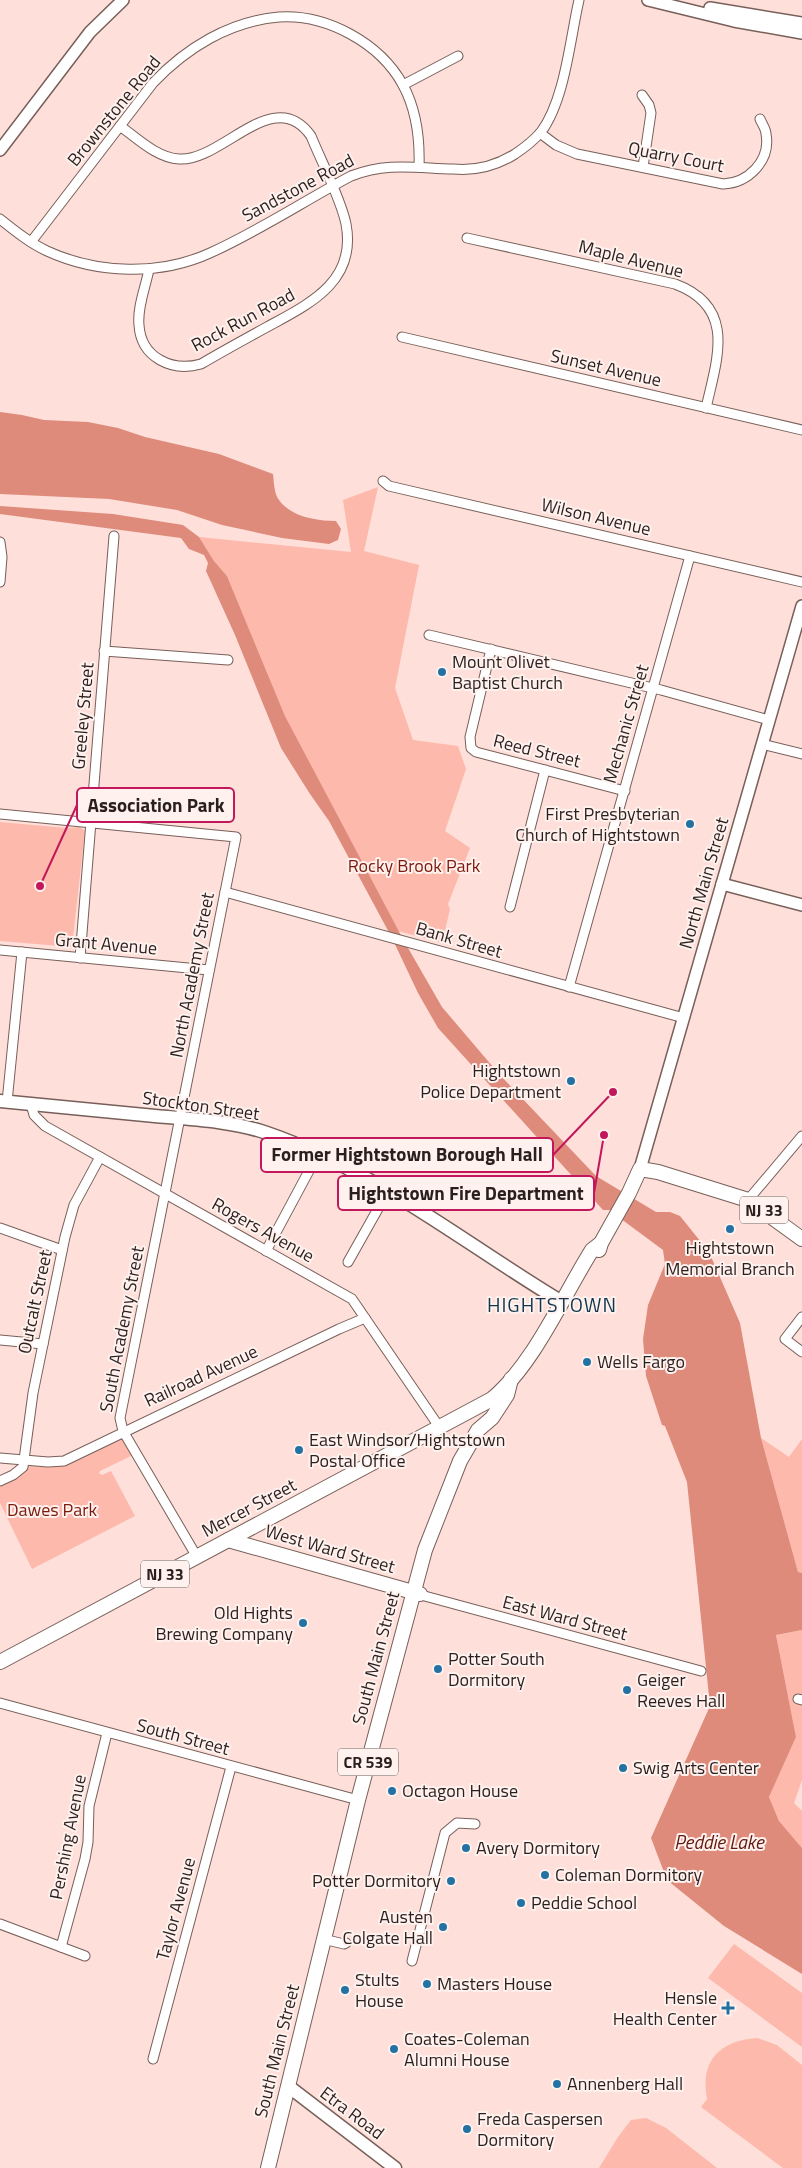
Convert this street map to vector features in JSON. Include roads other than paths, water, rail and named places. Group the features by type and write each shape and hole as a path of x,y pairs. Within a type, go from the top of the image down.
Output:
{"main road":[{"name":"Stockton Street","path":"4,1102 180,1118 253,1129 318,1154 388,1191 562,1302"},
{"name":"NJ 33","path":"511,1379 562,1302 592,1250 601,1243 640,1169 658,1172 748,1200 802,1238"},
{"path":"629,1193 658,1172"},
{"name":"South Main Street","path":"268,2168 358,1800 417,1593 425,1550 451,1480 478,1430 492,1418 507,1396 511,1379"},
{"name":"Mercer Street","path":"0,1662 440,1428 492,1399 511,1379"},
{"name":"West Ward Street","path":"228,1540 417,1593"},
{"name":"Etra Road","path":"288,2086 395,2168"}],"street":[{"path":"0,150 90,32 123,0"},
{"name":"Sandstone Road","path":"0,219 31,242 61,257 88,265 119,269 149,269 182,263 209,254 351,176 375,168 419,167 465,170 492,165 521,149 540,133 551,115 559,94 579,0"},
{"path":"648,0 734,21 802,33"},
{"path":"661,0 802,23"},
{"name":"Brownstone Road","path":"31,242 153,83 182,55 205,41 236,27 278,17 314,20 344,31 375,52 394,71 403,85 417,124 419,167"},
{"path":"403,85 458,56"},
{"path":"642,95 649,105 651,114 642,167"},
{"name":"Rock Run Road","path":"120,126 163,155 180,160 200,154 266,119 283,117 292,119 305,128 311,136 346,224 347,237 343,263 330,286 313,301 201,364 182,367 172,366 154,356 140,336 139,318 149,269"},
{"name":"Quarry Court","path":"540,133 566,150 723,184 741,181 754,171 762,158 766,133 760,119"},
{"name":"Maple Avenue","path":"467,238 676,284 695,294 704,302 712,315 718,331 719,342 706,408"},
{"name":"Sunset Avenue","path":"402,337 802,430"},
{"name":"Wilson Avenue","path":"383,481 389,486 802,582"},
{"name":"Greeley Street","path":"80,958 114,536"},
{"path":"0,542 2,557 0,582"},
{"name":"Mechanic Street","path":"569,987 690,556"},
{"name":"North Main Street","path":"640,1169 768,720 800,623 802,606"},
{"path":"429,635 654,688 768,720"},
{"name":"Reed Street","path":"491,649 470,737 471,748 476,752 625,791"},
{"path":"104,651 228,660"},
{"path":"762,744 802,754"},
{"path":"510,907 545,770"},
{"path":"0,814 91,822"},
{"name":"North Academy Street","path":"91,822 236,837 180,1118"},
{"path":"722,884 802,905"},
{"name":"Bank Street","path":"225,892 684,1018"},
{"name":"Grant Avenue","path":"0,950 209,970"},
{"path":"4,1102 22,952"},
{"name":"Rogers Avenue","path":"31,1104 34,1115 45,1126 352,1300 440,1428"},
{"name":"South Academy Street","path":"180,1118 120,1418 123,1431 197,1557"},
{"path":"748,1200 802,1136"},
{"path":"266,1251 318,1154"},
{"name":"Outcalt Street","path":"25,1460 33,1393 62,1250 74,1205 100,1157"},
{"path":"348,1262 388,1191"},
{"path":"0,1228 62,1250"},
{"path":"802,1316 785,1339 802,1352"},
{"name":"Railroad Avenue","path":"0,1458 56,1463 64,1461 123,1431 365,1318"},
{"path":"0,1340 43,1344"},
{"path":"0,1481 18,1472 23,1467 25,1460"},
{"name":"East Ward Street","path":"417,1593 701,1671"},
{"name":"South Street","path":"0,1703 107,1734 358,1800"},
{"name":"Pershing Avenue","path":"61,1947 88,1842 89,1806 107,1734"},
{"name":"Taylor Avenue","path":"153,2060 231,1767"},
{"path":"412,1961 445,1832 457,1823 475,1824"},
{"path":"0,1924 85,1956"}],"water":[{"path":"0,412 44,420 88,422 118,428 145,437 219,454 273,474 276,495 284,506 305,517 336,521 341,529 338,540 329,544 282,538 222,525 177,510 109,499 0,494"},
{"name":"Peddie Lake","path":"0,506 113,514 183,525 199,537 214,561 227,576 285,716 404,941 442,1007 499,1074 596,1176 656,1212 670,1212 680,1216 709,1252 740,1323 761,1438 798,1572 802,1573 802,1630 776,1635 796,1737 769,1797 779,1821 802,1848 802,1974 724,1926 667,1880 651,1838 710,1706 687,1482 665,1426 662,1425 646,1376 643,1339 648,1305 665,1264 663,1250 609,1210 603,1210 438,1028 329,821 281,748 235,635 206,571 208,563 204,555 189,549 181,538 0,514"}],"place":[{"name":"Mount Olivet Baptist Church","path":"442,672"},
{"name":"First Presbyterian Church of Hightstown","path":"690,824"},
{"name":"Association Park","path":"40,886"},
{"name":"Hightstown Police Department","path":"571,1081"},
{"name":"Former Hightstown Borough Hall","path":"613,1092"},
{"name":"Hightstown Fire Department","path":"604,1135"},
{"name":"Hightstown Memorial Branch","path":"730,1229"},
{"name":"Wells Fargo","path":"587,1362"},
{"name":"East Windsor/Hightstown Postal Office","path":"299,1450"},
{"name":"Old Hights Brewing Company","path":"303,1623"},
{"name":"Potter South Dormitory","path":"438,1669"},
{"name":"Geiger Reeves Hall","path":"627,1690"},
{"name":"Swig Arts Center","path":"623,1768"},
{"name":"Octagon House","path":"392,1791"},
{"name":"Avery Dormitory","path":"466,1848"},
{"name":"Coleman Dormitory","path":"545,1875"},
{"name":"Potter Dormitory","path":"451,1881"},
{"name":"Peddie School","path":"521,1903"},
{"name":"Austen Colgate Hall","path":"443,1927"},
{"name":"Masters House","path":"427,1984"},
{"name":"Stults House","path":"345,1990"},
{"name":"Hensle Health Center","path":"728,2008"},
{"name":"Coates-Coleman Alumni House","path":"394,2049"},
{"name":"Annenberg Hall","path":"557,2084"},
{"name":"Freda Caspersen Dormitory","path":"467,2129"}],"district":[{"name":"HIGHTSTOWN","path":"552,1305"}],"park label":[{"name":"Rocky Brook Park","path":"414,866"},
{"name":"Dawes Park","path":"52,1510"}]}
